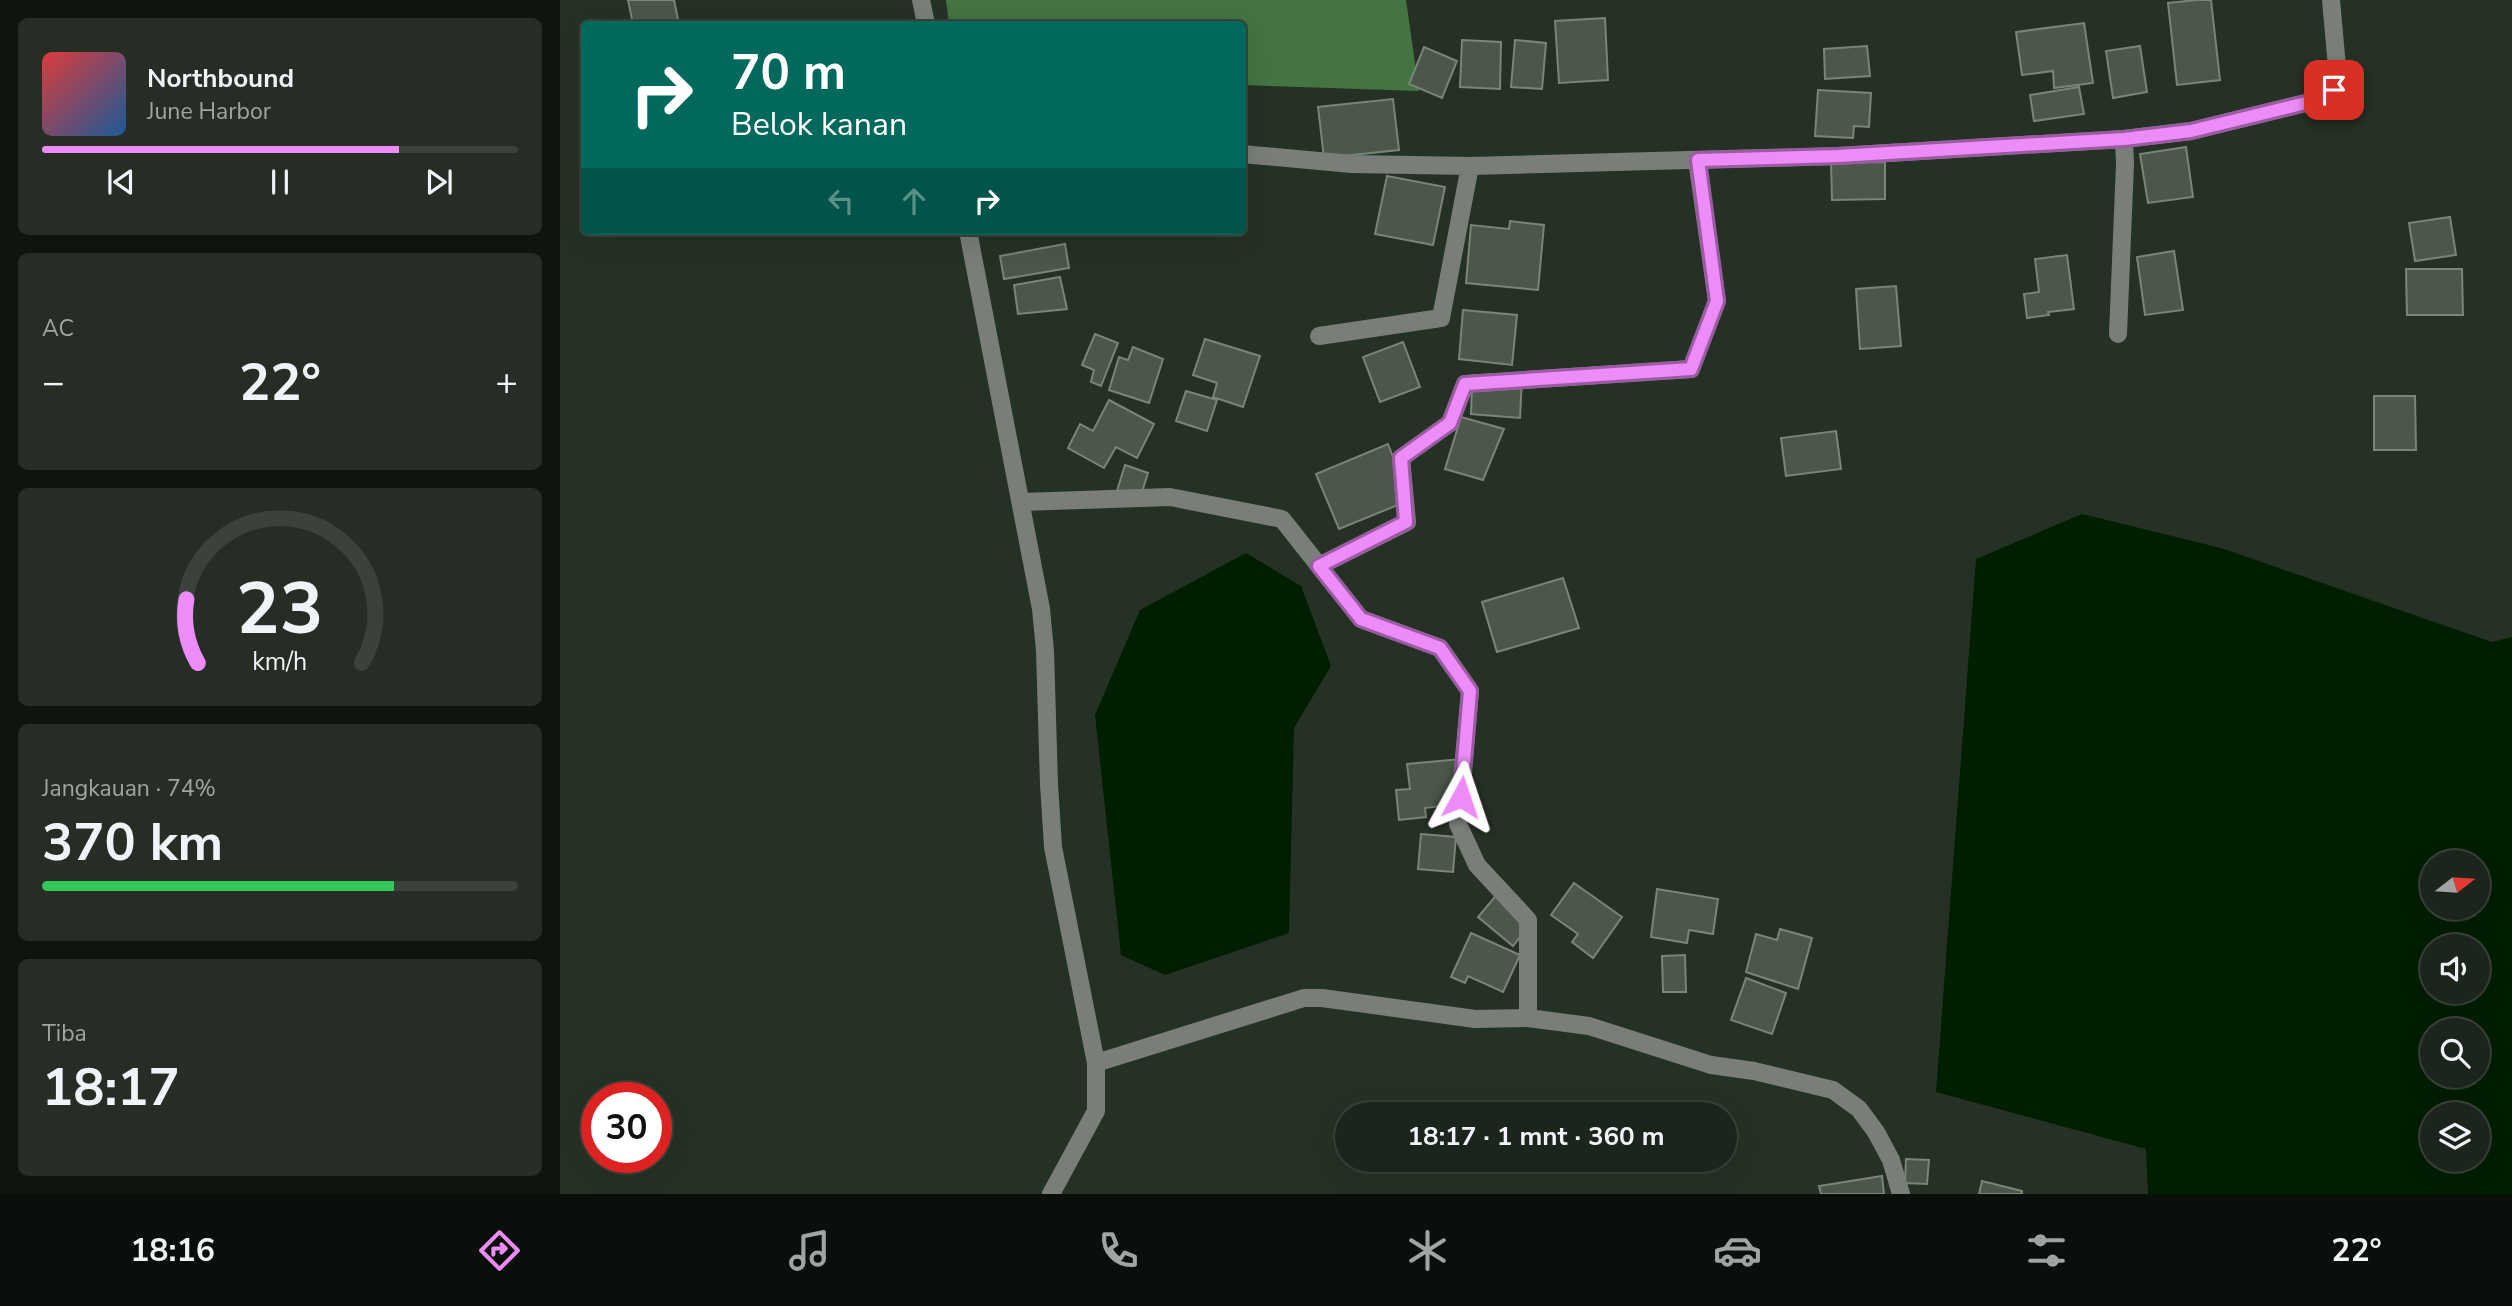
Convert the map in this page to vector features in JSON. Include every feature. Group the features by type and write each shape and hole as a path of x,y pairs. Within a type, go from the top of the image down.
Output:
{"street":[{"path":"921,0 925,21"},
{"path":"1246,154 1353,164 1470,166 1838,156 2124,139 2191,131 2318,100 2334,90 2337,66 2331,0"},
{"path":"2118,334 2124,139"},
{"path":"1319,566 1406,522 1401,458 1450,423 1465,384 1691,369 1717,301 1698,160"},
{"path":"1319,336 1441,317 1470,166"},
{"path":"969,235 1041,609 1054,847 1096,1063 1096,1111 1051,1194"},
{"path":"1021,502 1170,497 1283,519 1361,619 1440,648 1470,691 1458,824 1477,865 1528,919 1528,1018"},
{"path":"1096,1063 1304,998 1322,998 1475,1019 1528,1018 1589,1026 1711,1065 1754,1071 1833,1090 1859,1109 1876,1132 1891,1160 1902,1194"}],"green space":[{"path":"946,0 1406,0 1419,91 1246,85 1246,21 949,21"}],"shaded area":[{"path":"2082,514 2221,548 2492,642 2512,637 2512,1194 2148,1194 2146,1149 1936,1092 1976,559"},
{"path":"1246,553 1301,586 1331,666 1294,728 1289,933 1165,975 1121,955 1095,715 1140,610"}],"building":[{"path":"628,0 674,0 678,21 632,21"},
{"path":"2211,0 2220,80 2177,85 2168,3"},
{"path":"1605,18 1608,80 1559,83 1555,21"},
{"path":"2084,23 2093,83 2054,88 2053,71 2022,75 2016,32"},
{"path":"1462,40 1501,42 1500,89 1460,87"},
{"path":"1515,40 1546,43 1542,89 1511,87"},
{"path":"1867,46 1870,76 1825,79 1824,49"},
{"path":"2140,46 2147,92 2113,98 2106,51"},
{"path":"1424,47 1457,61 1442,98 1409,84"},
{"path":"2079,87 2084,114 2034,121 2030,95"},
{"path":"1818,90 1871,93 1869,127 1854,126 1853,138 1815,136"},
{"path":"1393,99 1399,150 1324,158 1318,107"},
{"path":"2186,147 2193,197 2148,203 2140,154"},
{"path":"1885,162 1885,199 1832,200 1831,163"},
{"path":"1387,176 1445,187 1433,245 1375,234"},
{"path":"2450,217 2456,255 2415,261 2409,223"},
{"path":"1510,221 1544,225 1538,290 1466,283 1471,225 1509,229"},
{"path":"1065,244 1069,268 1004,279 1000,256"},
{"path":"2174,251 2183,310 2145,315 2137,257"},
{"path":"2067,255 2074,309 2027,318 2024,294 2039,292 2035,259"},
{"path":"2406,269 2462,269 2463,315 2407,315"},
{"path":"1060,277 1067,309 1018,314 1014,285"},
{"path":"1896,286 1901,346 1860,349 1856,289"},
{"path":"1463,310 1517,315 1512,365 1459,359"},
{"path":"1095,334 1118,343 1101,386 1091,382 1094,370 1082,365"},
{"path":"1205,339 1260,356 1243,407 1213,397 1217,383 1193,375"},
{"path":"1403,342 1420,387 1380,402 1363,357"},
{"path":"1133,347 1163,359 1149,403 1109,390 1119,357 1128,360"},
{"path":"1522,377 1520,418 1471,414 1472,386"},
{"path":"1186,391 1217,400 1207,431 1176,421"},
{"path":"2374,396 2415,396 2416,450 2374,450"},
{"path":"1109,400 1154,424 1137,458 1116,447 1104,468 1068,448 1080,424 1093,431"},
{"path":"1461,417 1504,429 1483,480 1445,469"},
{"path":"1836,431 1841,469 1786,476 1781,438"},
{"path":"1388,444 1410,500 1339,529 1316,474"},
{"path":"1125,465 1148,473 1138,505 1115,497"},
{"path":"1563,578 1579,628 1497,652 1482,602"},
{"path":"1461,759 1466,803 1425,808 1426,817 1399,820 1396,790 1410,789 1407,764"},
{"path":"1421,834 1456,837 1453,872 1418,869"},
{"path":"1574,883 1622,917 1593,958 1572,942 1578,934 1551,915"},
{"path":"1657,889 1718,899 1713,934 1689,930 1687,943 1651,937"},
{"path":"1499,892 1533,920 1513,946 1478,917"},
{"path":"1780,929 1812,938 1798,989 1746,972 1756,934 1777,940"},
{"path":"1471,933 1520,955 1503,992 1468,976 1465,983 1451,977"},
{"path":"1685,955 1686,992 1663,992 1662,956"},
{"path":"1746,978 1786,993 1772,1034 1731,1020"},
{"path":"1906,1159 1929,1160 1927,1184 1905,1183"},
{"path":"1882,1176 1884,1194 1821,1194 1819,1186"},
{"path":"1982,1181 2022,1191 2022,1194 1979,1194"}],"route":[{"path":"1461,797 1470,691 1440,648 1361,619 1319,566 1406,522 1401,458 1450,423 1465,384 1691,369 1717,301 1698,160 1838,156 2124,139 2191,131 2318,100 2334,90"}]}
